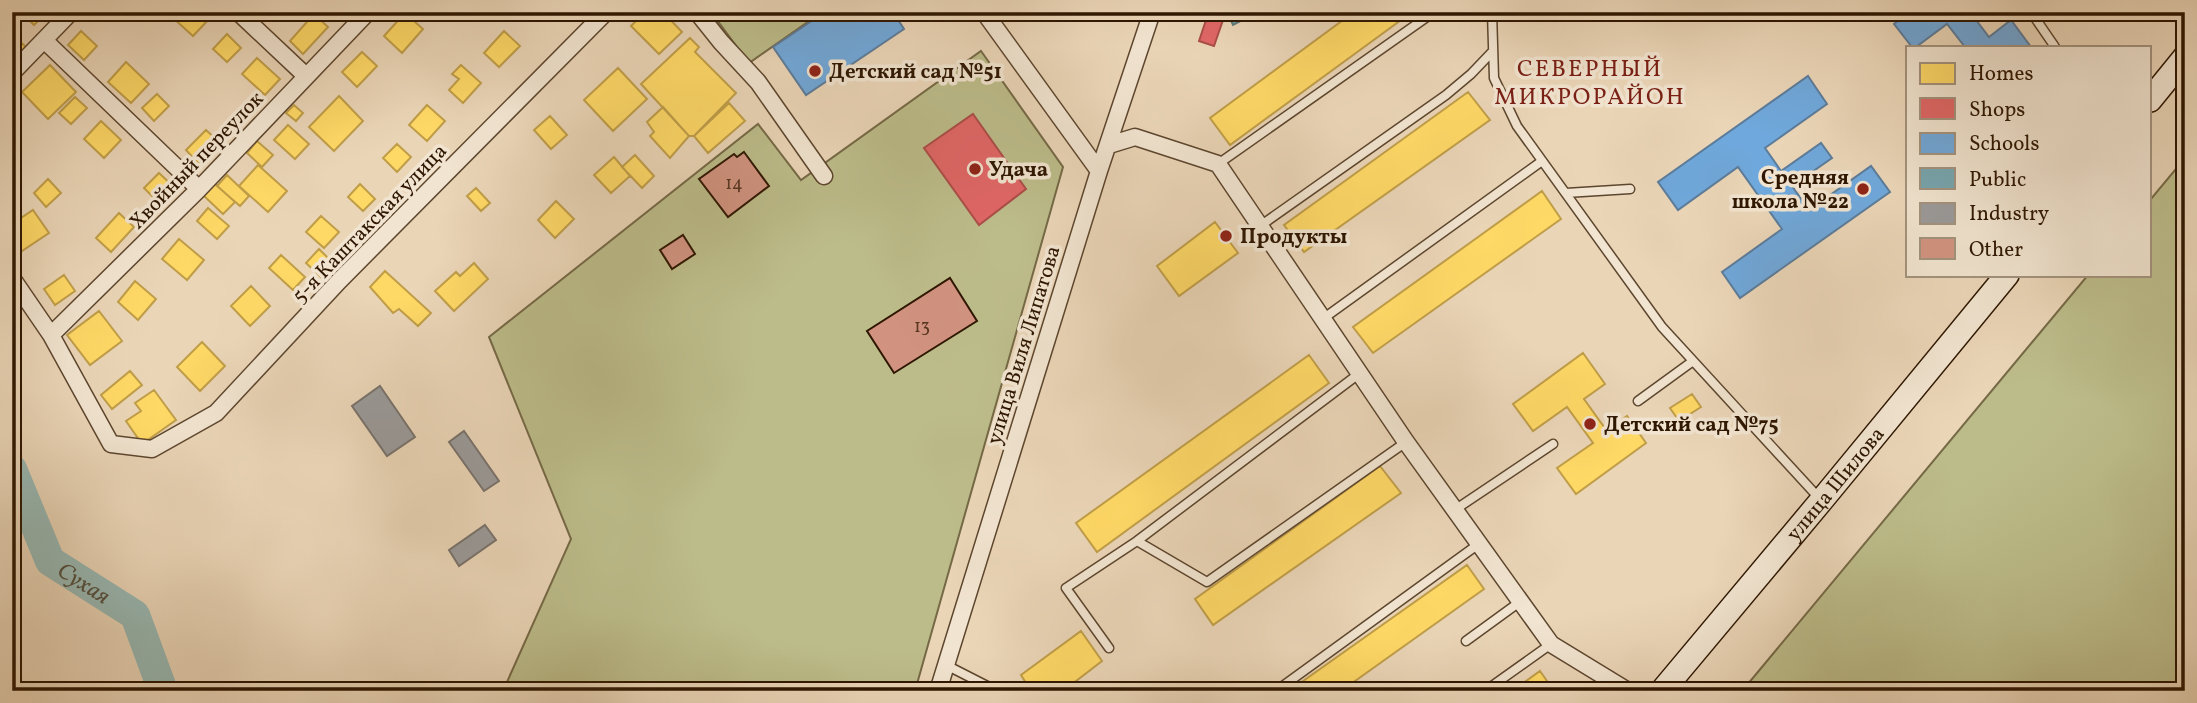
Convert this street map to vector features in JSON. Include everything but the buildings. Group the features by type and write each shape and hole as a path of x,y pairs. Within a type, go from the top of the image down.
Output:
{"main road":[{"path":"2152,98 2185,57"},
{"name":"улица Шилова","path":"1662,691 2006,276"}],"street":[{"path":"12,73 71,12"},
{"path":"238,12 306,76"},
{"name":"Хвойный переулок","path":"51,335 199,189 368,12"},
{"name":"5-я Каштакская улица","path":"51,335 111,444 152,449 216,413 339,281 606,12"},
{"path":"697,12 758,82 824,176"},
{"path":"984,12 1099,171"},
{"name":"улица Виля Липатова","path":"938,691 1099,171 1152,12"},
{"path":"44,40 199,189"},
{"path":"1109,145 1135,137 1217,164 1406,442 1551,644 1628,691"},
{"path":"12,278 51,335"}],"lane":[{"path":"1217,164 1434,12"},
{"path":"1492,12 1493,78 1517,125 1662,327 1821,501"},
{"path":"2031,12 2054,46"},
{"path":"1260,226 1446,95 1493,51"},
{"path":"1324,318 1542,161"},
{"path":"1566,193 1630,189"},
{"path":"1639,401 1693,361"},
{"path":"1109,648 1066,588 1137,541 1360,373"},
{"path":"1137,541 1207,582 1406,442"},
{"path":"1456,509 1553,444"},
{"path":"1276,691 1480,542"},
{"path":"1466,641 1521,601"},
{"path":"1485,691 1551,644"},
{"path":"946,665 997,691"}],"green space":[{"path":"711,12 822,12 749,63"},
{"path":"981,51 1063,167 915,691 503,691 571,539 489,337 758,124 801,180"},
{"path":"2185,158 2185,691 1742,691 2087,276 2152,276 2152,198"}],"waterway":[{"name":"Сухая","path":"12,469 50,561 135,615 163,691"}],"place":[{"name":"Детский сад №51","path":"815,71"},
{"name":"Удача","path":"975,169"},
{"name":"Средняя школа №22","path":"1863,189"},
{"name":"Продукты","path":"1226,236"},
{"name":"Детский сад №75","path":"1590,424"}],"district":[{"name":"СЕВЕРНЫЙ МИКРОРАЙОН","path":"1590,82"}]}
